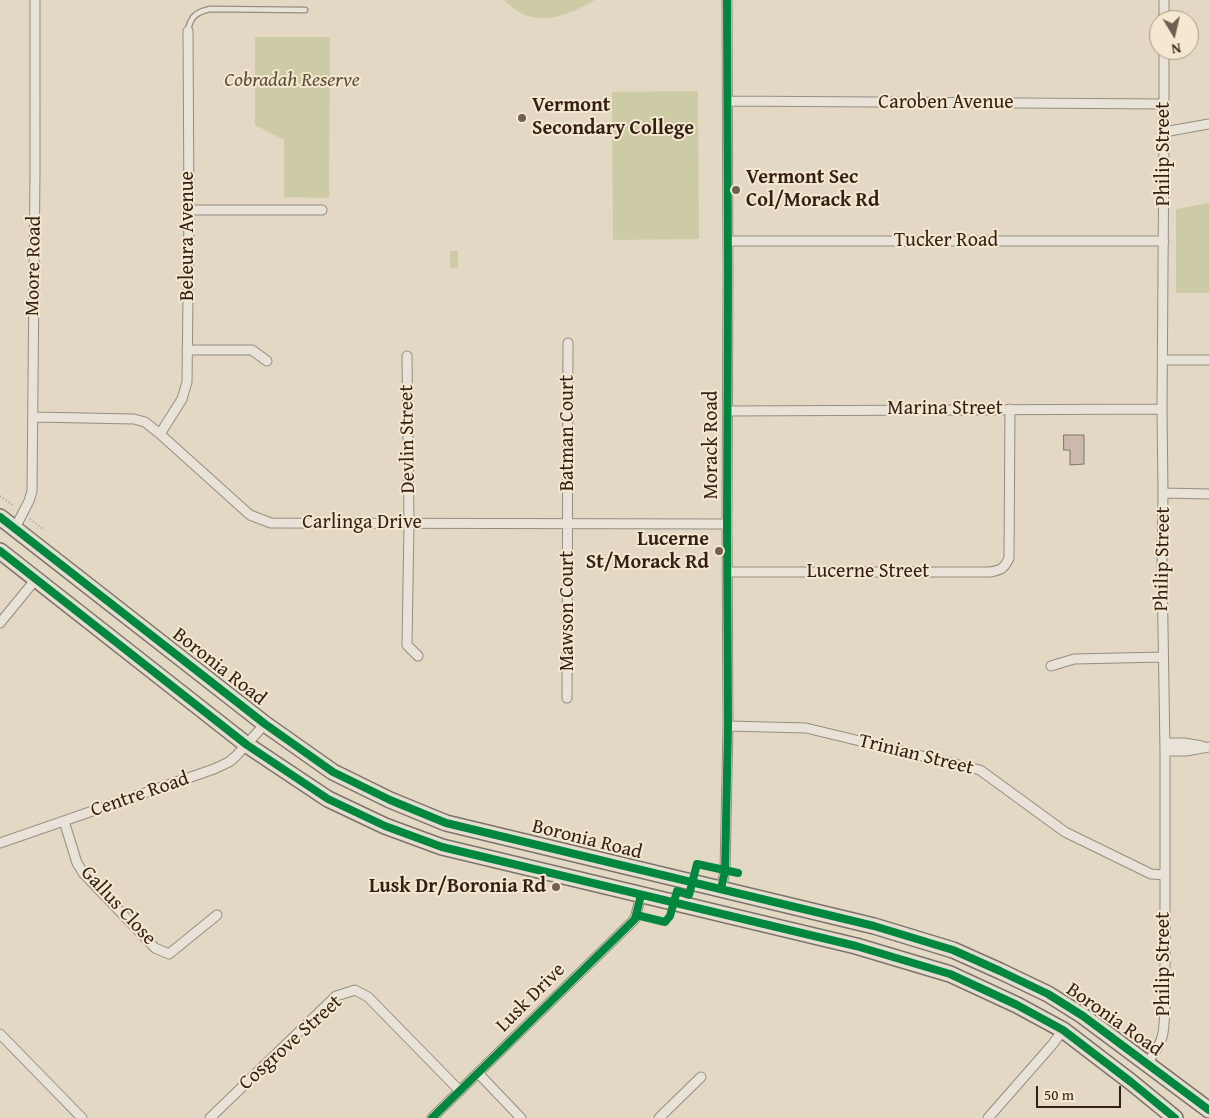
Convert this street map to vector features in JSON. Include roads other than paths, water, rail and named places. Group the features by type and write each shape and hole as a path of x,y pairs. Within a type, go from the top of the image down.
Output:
{"main road":[{"name":"Boronia Road","path":"0,517 266,724 333,772 390,800 446,823 874,926 952,950 1048,994 1083,1016 1209,1110"},
{"name":"Boronia Road","path":"0,551 247,745 328,799 384,826 442,848 856,946 950,974 1017,1005 1063,1030 1175,1118"},
{"path":"641,895 646,871"},
{"path":"714,913 721,889"},
{"path":"1131,1082 1147,1063"}],"street":[{"name":"Moore Road","path":"15,528 29,502 32,491 34,418 35,0"},
{"name":"Morack Road","path":"721,889 725,871 728,726 727,0"},
{"name":"Beleura Avenue","path":"160,434 182,399 187,382 189,210 188,31"},
{"name":"Philip Street","path":"1147,1063 1159,1046 1164,1033 1165,747 1162,657 1162,409 1164,60"},
{"name":"Caroben Avenue","path":"728,101 1164,104"},
{"path":"1164,132 1209,124"},
{"path":"189,210 322,210"},
{"name":"Tucker Road","path":"728,241 1164,241"},
{"name":"Batman Court","path":"568,343 568,524"},
{"path":"187,350 252,350 267,361"},
{"name":"Devlin Street","path":"407,356 409,523 407,645 418,656"},
{"path":"1163,360 1209,360"},
{"name":"Lucerne Street","path":"728,572 990,572 1000,570 1006,565 1009,558 1010,409"},
{"name":"Marina Street","path":"728,411 1162,409"},
{"name":"Carlinga Drive","path":"34,418 134,418 145,422 250,515 271,523 727,524"},
{"path":"1163,493 1209,494"},
{"name":"Mawson Court","path":"567,698 568,524"},
{"path":"0,623 36,579"},
{"path":"1051,666 1074,659 1162,657"},
{"name":"Centre Road","path":"0,843 230,762 266,724"},
{"name":"Trinian Street","path":"728,726 806,728 980,770 1065,832 1144,871 1151,874 1165,875"},
{"path":"1165,747 1186,751 1208,747"},
{"name":"Gallus Close","path":"64,821 78,863 84,874 155,948 169,954 217,915"},
{"name":"Lusk Drive","path":"432,1118 635,919 641,895"},
{"name":"Cosgrove Street","path":"210,1118 336,996 354,990 368,997 460,1091"},
{"path":"988,1118 1063,1030"},
{"path":"0,1034 82,1118"},
{"path":"478,1073 521,1118"},
{"path":"659,1118 701,1077"}],"lane":[{"path":"188,31 189,24 196,14 210,9 306,10"}],"place":[{"name":"Vermont Secondary College","path":"522,118"},
{"name":"Vermont Sec Col/Morack Rd","path":"736,190"},
{"name":"Lucerne St/Morack Rd","path":"719,551"},
{"name":"Lusk Dr/Boronia Rd","path":"556,887"}],"park label":[{"name":"Cobradah Reserve","path":"292,81"}]}
